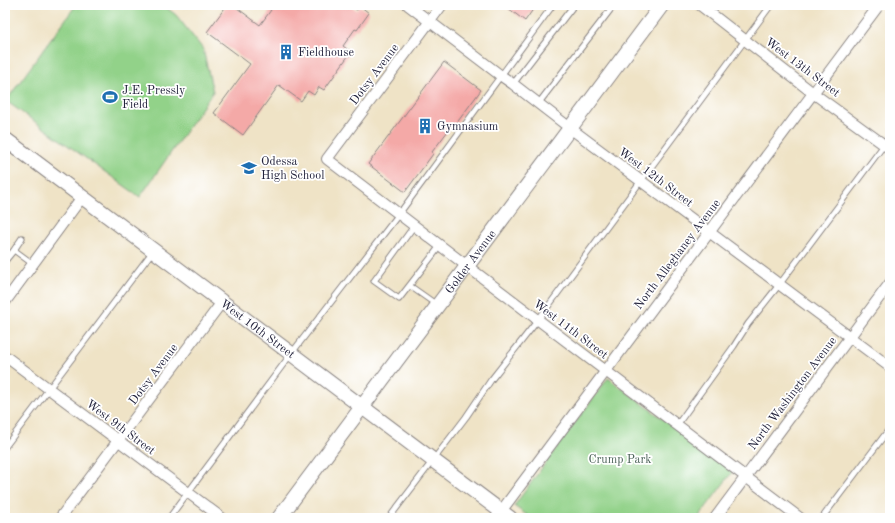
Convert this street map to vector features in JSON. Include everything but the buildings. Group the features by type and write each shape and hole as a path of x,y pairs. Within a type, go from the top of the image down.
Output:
{"main road":[{"name":"Golder Avenue","path":"279,518 662,5"},
{"name":"West 10th Street","path":"8,146 82,197 154,250 433,460 502,516"}],"street":[{"name":"West 12th Street","path":"408,5 640,181 890,367"},
{"name":"Dotsy Avenue","path":"327,159 442,5"},
{"name":"West 13th Street","path":"700,5 813,92 888,144"},
{"name":"North Alleghaney Avenue","path":"502,516 606,371 879,5"},
{"name":"West 11th Street","path":"327,159 800,518"},
{"path":"6,300 82,197"},
{"name":"North Washington Avenue","path":"715,518 890,283"},
{"name":"Dotsy Avenue","path":"60,518 222,302"},
{"name":"West 9th Street","path":"5,356 222,518"}],"lane":[{"path":"169,518 291,354 399,214 553,5"},
{"path":"513,84 574,5"},
{"path":"538,104 614,5"},
{"path":"389,518 466,417 491,380 538,320 771,5"},
{"path":"676,425 748,324 888,144"},
{"path":"414,226 374,281 399,299 440,246"},
{"path":"5,261 22,238"},
{"path":"14,250 33,264"},
{"path":"5,447 48,388 154,250"},
{"path":"410,286 437,306"},
{"path":"822,518 890,428"}],"green space":[{"name":"J.E. Pressly Field","path":"76,5 163,5 176,15 203,49 213,92 140,197 6,101"},
{"name":"Crump Park","path":"608,378 733,471 698,518 531,518 514,506"}],"place":[{"name":"Fieldhouse","path":"286,52"},
{"name":"J.E. Pressly Field","path":"110,97"},
{"name":"Gymnasium","path":"425,126"},
{"name":"Odessa High School","path":"249,168"}]}
